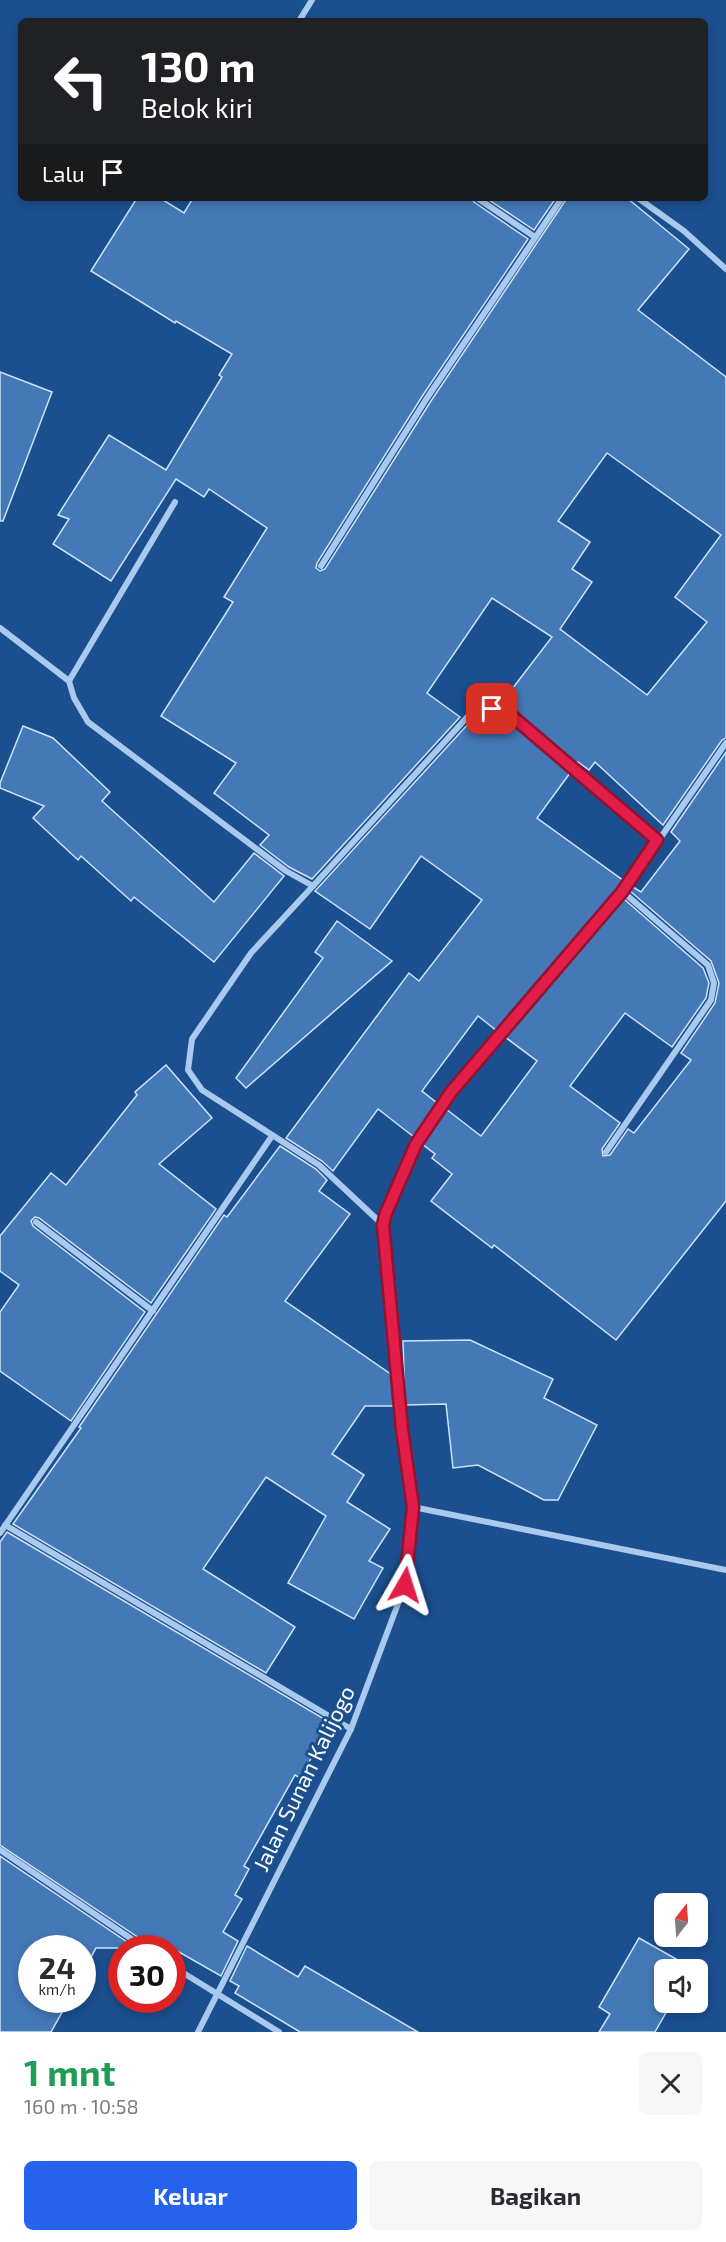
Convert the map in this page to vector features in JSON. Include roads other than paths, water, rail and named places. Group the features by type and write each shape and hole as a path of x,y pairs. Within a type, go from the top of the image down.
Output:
{"street":[{"path":"301,18 312,0"},
{"path":"481,201 535,237"},
{"path":"321,566 427,398 560,201"},
{"path":"642,201 684,231 726,269"},
{"path":"69,681 175,502"},
{"path":"0,628 69,681 74,698 88,722 286,871 313,886"},
{"path":"383,1225 319,1165 202,1090 188,1070 192,1038 252,953 471,713 492,709 513,717 657,840"},
{"name":"Jalan Sunan Kalijogo","path":"198,2032 351,1730 405,1585 413,1507 402,1429 383,1225 386,1213 416,1144 451,1092 622,892 726,743"},
{"path":"606,1152 711,1000 714,982 708,965 622,892"},
{"path":"0,1533 272,1136"},
{"path":"36,1222 153,1311"},
{"path":"413,1507 726,1570"},
{"path":"5,1526 351,1730"},
{"path":"0,1850 126,1935"},
{"path":"186,1975 279,2032"}]}
